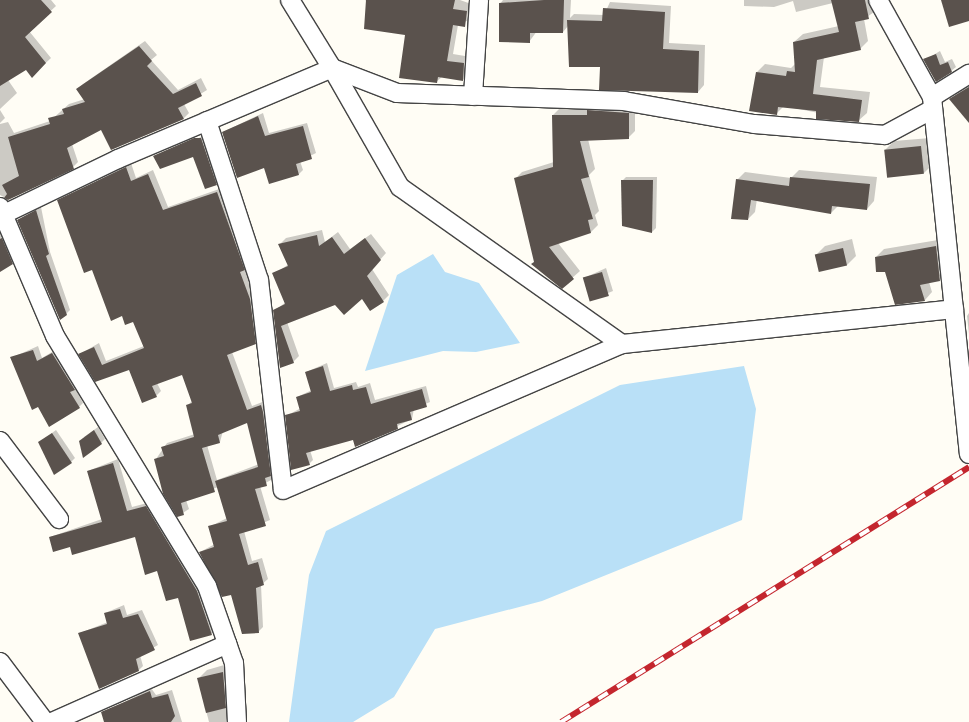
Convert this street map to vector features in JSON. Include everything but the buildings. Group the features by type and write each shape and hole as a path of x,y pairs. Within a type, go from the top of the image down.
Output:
{"street":[{"path":"290,0 332,68 400,187 622,344"},
{"path":"473,96 479,0"},
{"path":"878,0 932,103 969,454"},
{"path":"237,722 234,663 207,586 55,336 1,212 332,68 397,93 624,101 754,124 885,136 969,74"},
{"path":"207,121 260,280 284,490 622,344 954,309"},
{"path":"0,441 59,519"},
{"path":"52,722 227,644"},
{"path":"0,662 45,722"}],"water":[{"path":"433,254 445,272 479,283 520,343 476,352 443,351 365,371 397,275"},
{"path":"744,366 756,409 742,520 542,601 435,629 394,697 353,722 289,722 309,575 326,531 620,385"}],"railway":[{"path":"561,722 969,467"}]}
